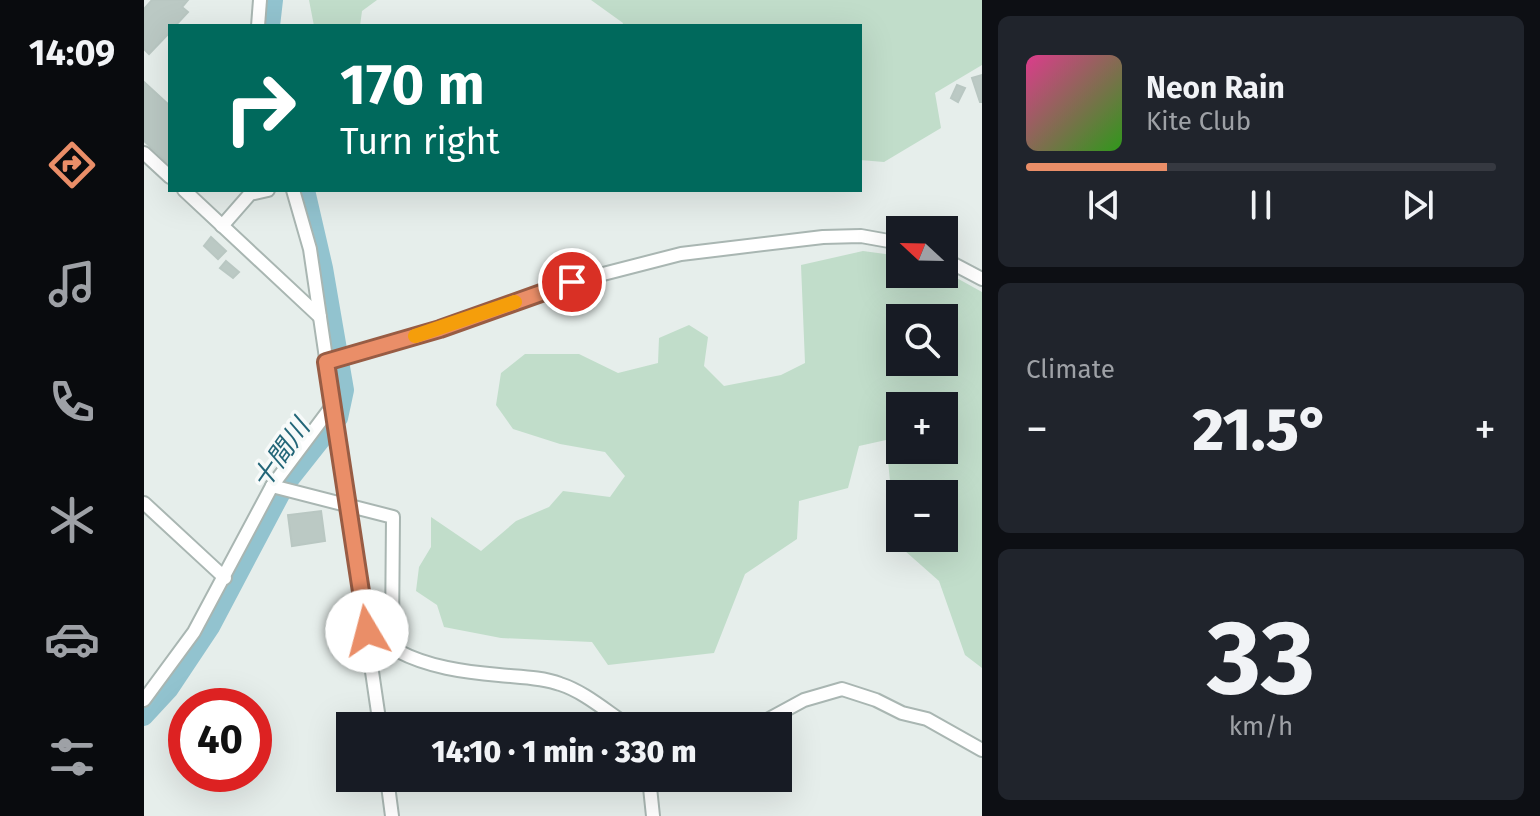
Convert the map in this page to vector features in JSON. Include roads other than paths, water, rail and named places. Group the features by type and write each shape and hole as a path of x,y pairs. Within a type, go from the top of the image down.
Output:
{"street":[{"path":"258,24 260,0"},
{"path":"144,153 168,175"},
{"path":"186,192 320,317"},
{"path":"222,226 250,194 259,192"},
{"path":"294,192 310,249 378,712"},
{"path":"326,362 440,329 572,282 681,254 823,237 861,236 886,240"},
{"path":"958,266 982,279"},
{"path":"144,700 194,632 272,486 332,406"},
{"path":"272,486 393,517 392,635 398,651 421,664 562,684 608,712"},
{"path":"144,503 225,578"},
{"path":"782,712 804,700 842,689 902,713 927,719 982,750"},
{"path":"389,792 392,816"},
{"path":"650,792 653,816"}],"waterway":[{"name":"十間川","path":"271,24 274,0"},
{"name":"十間川","path":"144,717 169,690 211,627 286,485 339,418 345,390 324,268 306,192"}]}
